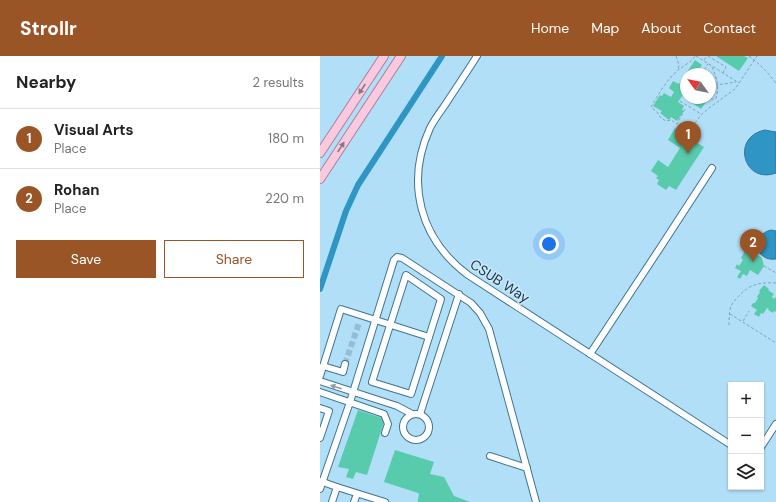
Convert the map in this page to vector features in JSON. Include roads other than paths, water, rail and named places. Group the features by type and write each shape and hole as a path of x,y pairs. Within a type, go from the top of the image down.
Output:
{"main road":[{"path":"320,153 384,56"},
{"path":"320,180 401,56"}],"street":[{"name":"CSUB Way","path":"477,56 431,126 423,146 419,165 418,193 424,220 431,235 446,255 458,267 474,279 728,443"},
{"path":"590,354 712,168"},
{"path":"320,489 321,481 350,402 394,260 397,257 402,258 459,294 471,303 480,313 489,329 536,502"},
{"path":"406,275 441,299 429,338 411,394 372,382 406,275"},
{"path":"420,414 459,294"},
{"path":"320,376 341,309 429,338"},
{"path":"359,323 361,316"},
{"path":"323,366 343,372 345,364"},
{"path":"320,381 397,406 412,414 420,414 427,419 429,427 426,435 419,439 407,436 403,428 405,420 412,414"},
{"path":"320,392 384,414 388,424 385,432"},
{"path":"320,408 329,411 320,438"},
{"path":"764,442 776,424"},
{"path":"490,456 526,468"},
{"path":"321,481 375,501 385,502"},
{"path":"332,502 337,487"},
{"path":"354,502 357,494"}],"water":[{"path":"765,130 776,132 776,173 765,175 756,172 749,167 745,159 745,150 747,141 754,134"},
{"path":"771,230 776,231 776,259 769,259 763,256 758,248 760,237 764,233"}],"waterway":[{"path":"320,289 346,211 358,185 442,56"}],"tunnel":[{"path":"345,364 359,323"}],"place":[{"name":"Visual Arts","path":"688,154"},
{"name":"Rohan","path":"753,262"}]}
